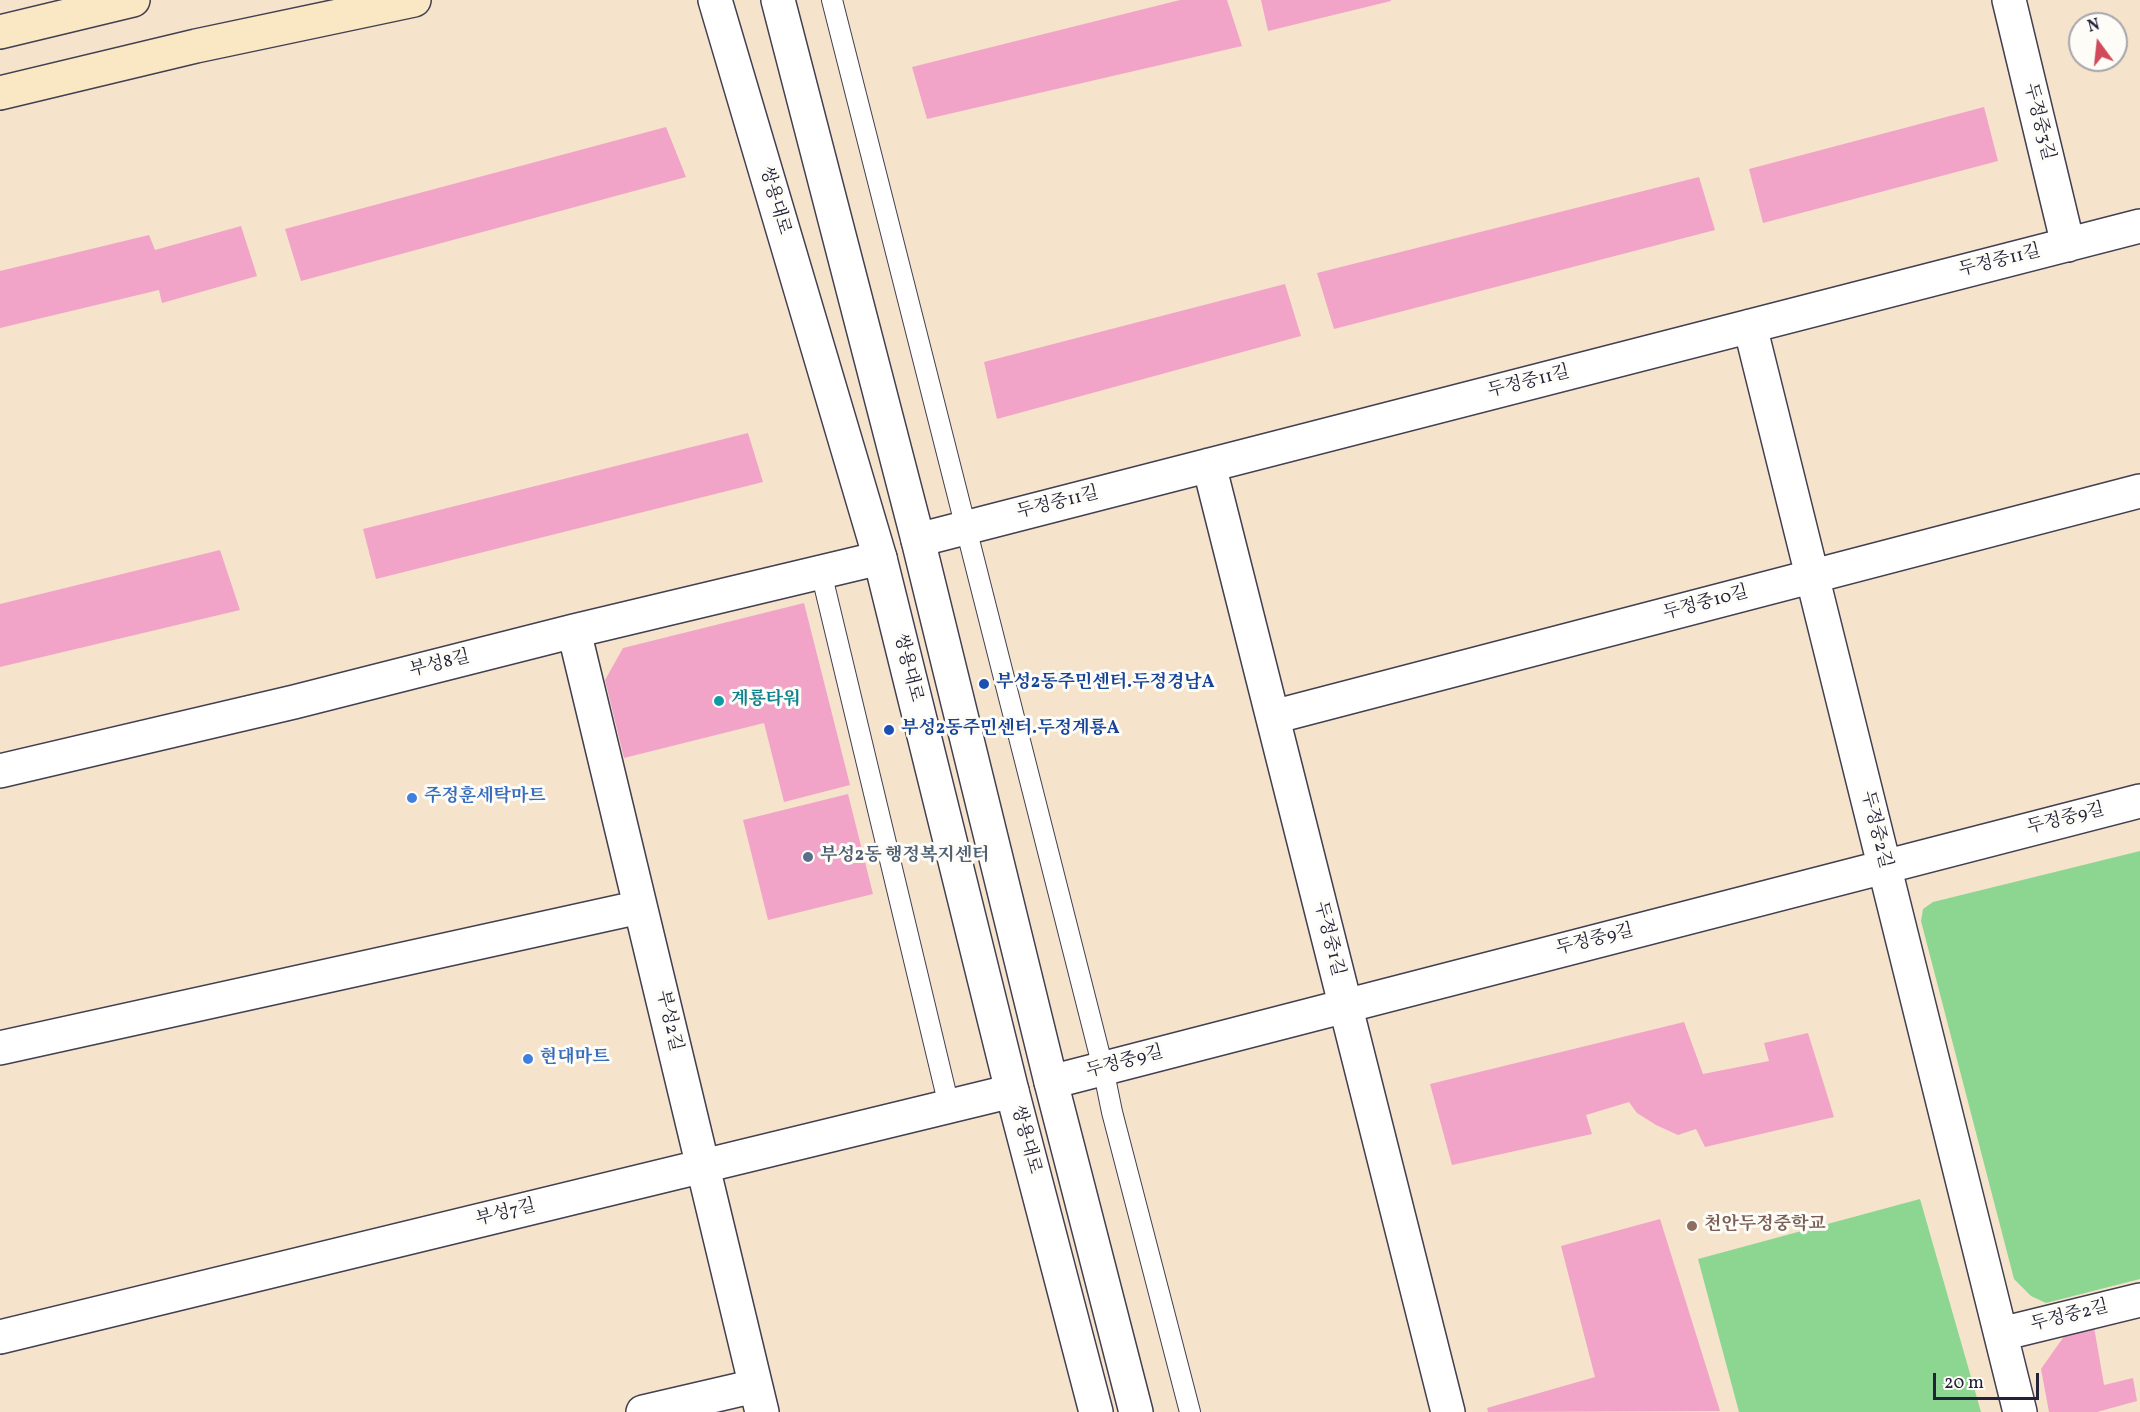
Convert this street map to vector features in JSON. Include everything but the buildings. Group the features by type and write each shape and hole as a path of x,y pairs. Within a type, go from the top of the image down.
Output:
{"main road":[{"path":"0,32 133,0"},
{"path":"0,93 196,46 414,0"}],"street":[{"name":"쌍용대로","path":"715,0 880,558 1012,1091 1096,1412"},
{"path":"778,0 918,540 1051,1082 1136,1412"},
{"name":"두정중3길","path":"2009,0 2068,245"},
{"name":"두정중11길","path":"918,540 2140,226"},
{"name":"두정중2길","path":"1750,326 2020,1412"},
{"name":"두정중1길","path":"1209,465 1448,1412"},
{"name":"두정중10길","path":"1273,717 2140,491"},
{"name":"부성8길","path":"0,771 294,702 574,631 880,558"},
{"name":"부성2길","path":"574,631 758,1399"},
{"name":"두정중9길","path":"1051,1082 2140,801"},
{"path":"0,1048 640,907"},
{"name":"부성7길","path":"0,1337 1012,1091"},
{"name":"두정중2길","path":"2001,1334 2140,1300"},
{"path":"643,1412 758,1399"}],"lane":[{"path":"832,0 1103,1068 1112,1112 1190,1412"},
{"path":"821,572 949,1106"}],"green space":[{"path":"2140,851 2140,1279 2046,1303 2031,1296 2014,1279 1921,921 1923,909 1933,902"},
{"path":"1920,1199 1981,1412 1739,1412 1698,1259"}],"place":[{"name":"부성2동주민센터.두정경남A","path":"984,684"},
{"name":"계룡타워","path":"719,701"},
{"name":"부성2동주민센터.두정계룡A","path":"889,730"},
{"name":"주정훈세탁마트","path":"412,798"},
{"name":"부성2동 행정복지센터","path":"808,857"},
{"name":"현대마트","path":"528,1059"},
{"name":"천안두정중학교","path":"1692,1226"}]}
